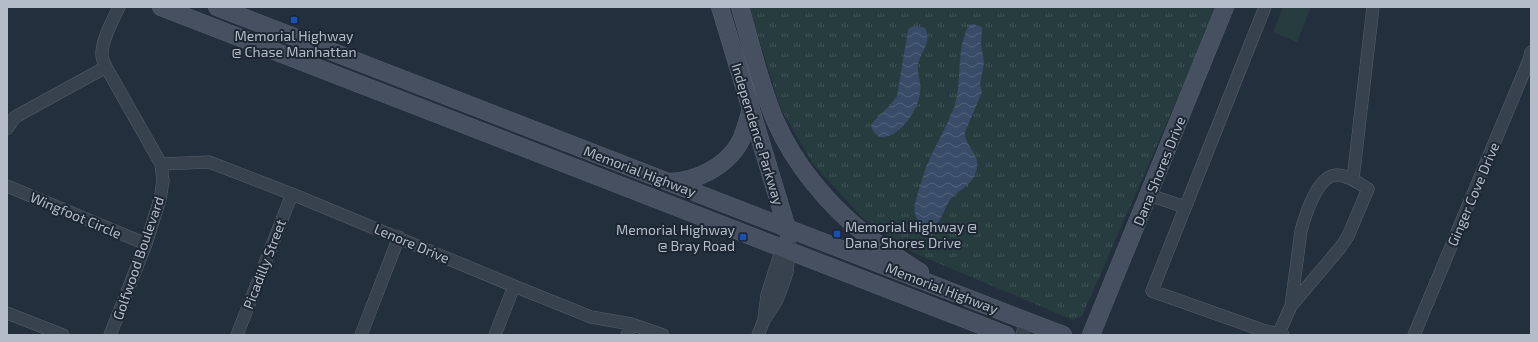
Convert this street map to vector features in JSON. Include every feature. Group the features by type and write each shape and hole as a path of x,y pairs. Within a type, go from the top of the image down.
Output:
{"main road":[{"name":"Memorial Highway","path":"161,7 610,181 792,249 1006,335"},
{"name":"Memorial Highway","path":"217,7 944,289 1024,328 1063,335"},
{"name":"Independence Parkway","path":"720,7 751,109 782,226 792,249"},
{"name":"Independence Parkway","path":"740,7 775,120 786,141 803,167 828,199 853,224 944,289"},
{"name":"Dana Shores Drive","path":"1091,335 1225,7"},
{"path":"318,68 325,49"},
{"path":"471,127 478,108"},
{"path":"668,182 677,182 710,171 727,158 740,142 751,109"},
{"path":"610,181 617,162"},
{"path":"792,249 812,241 824,242"}],"street":[{"name":"Golfwood Boulevard","path":"110,335 146,244 160,199 163,181 161,164 106,67 102,56 103,47 119,7"},
{"path":"1266,7 1152,291 1280,335 1291,306 1303,221 1316,190 1323,181 1336,175 1353,179 1368,189 1348,236 1340,248 1291,306"},
{"path":"1353,179 1373,7"},
{"name":"Ginger Cove Drive","path":"1414,335 1531,52"},
{"path":"7,129 16,117 106,67"},
{"name":"Lenore Drive","path":"161,164 209,162 399,237 514,286 591,316 629,329 662,335"},
{"name":"Wingfoot Circle","path":"7,186 146,244"},
{"name":"Picadilly Street","path":"237,335 292,194"},
{"path":"1149,195 1185,207"},
{"path":"361,335 399,237"},
{"path":"758,335 764,320 767,295 792,249"},
{"path":"496,335 514,286"},
{"path":"7,313 63,335"}],"green space":[{"path":"749,7 1215,7 1190,70 1082,316 1073,320 914,253 863,218 813,164 781,109"},
{"path":"1283,7 1311,7 1297,42 1273,32"}],"water":[{"path":"973,24 982,27 981,44 984,63 980,84 982,92 965,132 965,137 976,158 977,168 969,183 950,200 937,223 929,227 919,222 917,218 915,213 916,201 928,162 954,108 957,98 962,45 969,25"},
{"path":"916,26 925,28 928,38 918,65 920,90 918,102 909,118 900,129 891,135 881,137 874,132 871,126 897,96 908,30 911,27"}],"place":[{"name":"Memorial Highway @ Chase Manhattan","path":"294,20"},
{"name":"Memorial Highway @ Dana Shores Drive","path":"837,234"},
{"name":"Memorial Highway @ Bray Road","path":"743,237"}]}
